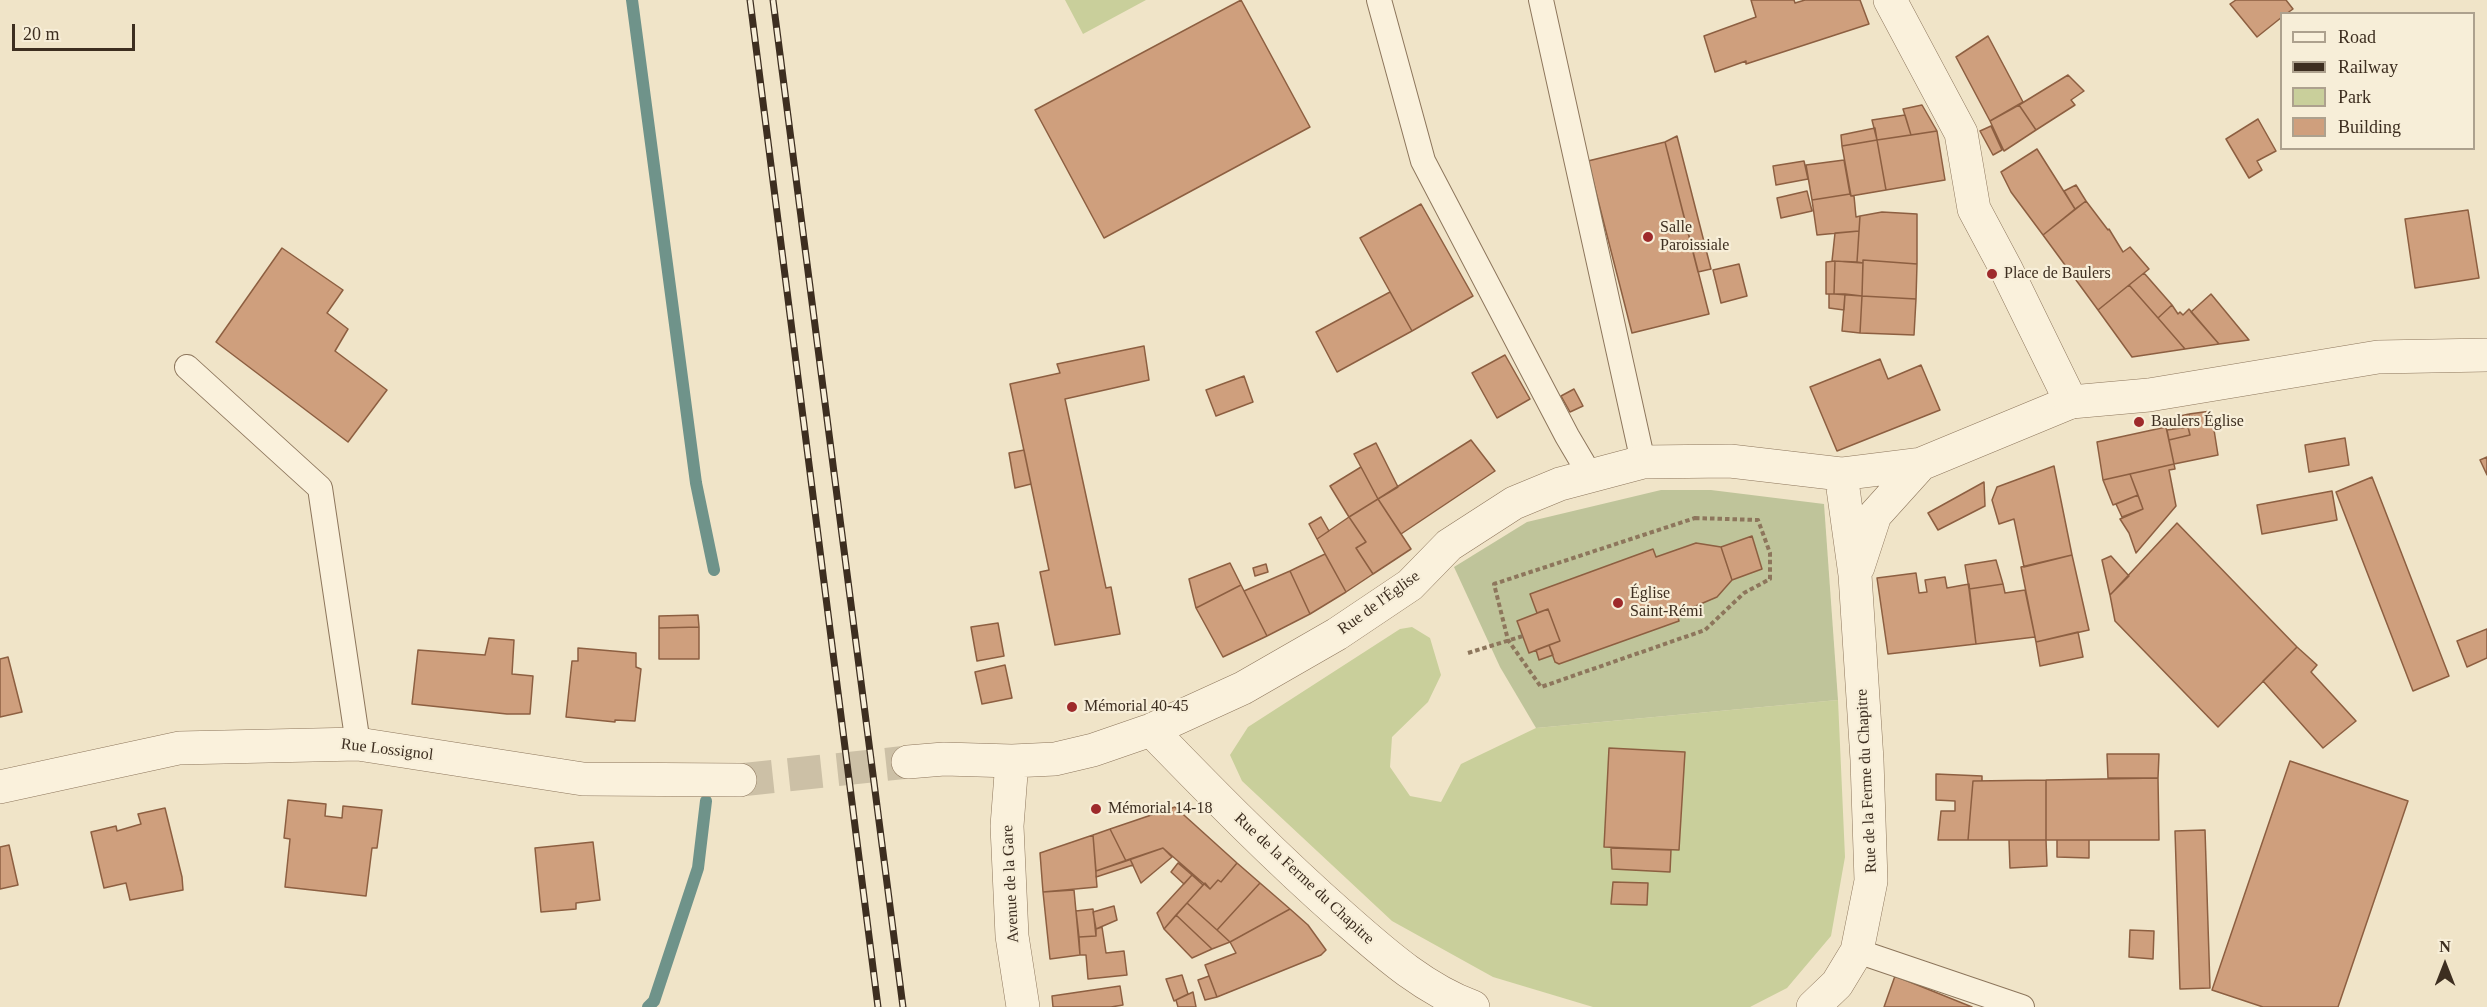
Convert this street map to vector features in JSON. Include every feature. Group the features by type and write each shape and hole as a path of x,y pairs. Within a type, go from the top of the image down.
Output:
{"street":[{"path":"1897,12 1961,133 1974,209 2072,402 2149,394 2378,357 2487,355"},
{"name":"Rue de l'Église","path":"1012,761 1054,759 1092,750 1150,730 1243,688 1337,634 1410,585 1449,545 1514,503 1560,484 1643,462 1730,461 1841,474 1921,464 2072,402"},
{"name":"Rue de la Ferme du Chapitre","path":"1855,575 1875,514 1921,464"},
{"name":"Rue de la Ferme du Chapitre","path":"1813,1007 1837,984 1857,951 1871,881 1867,760 1855,575 1841,474"},
{"name":"Rue de la Ferme du Chapitre","path":"1150,730 1317,894 1402,968 1452,999 1473,1007"},
{"name":"Rue Lossignol","path":"0,787 179,748 358,744 583,779 740,780"},
{"path":"908,762 944,759 1012,761"},
{"name":"Avenue de la Gare","path":"1012,761 1006,826 1012,936 1023,1007"}],"lane":[{"path":"1378,0 1423,161 1590,476"},
{"path":"1541,0 1643,462"},
{"path":"187,367 320,488 358,744"},
{"path":"1857,951 2022,1007"}],"path":[{"path":"1695,518 1758,520 1770,553 1770,579 1744,593 1705,630 1540,687 1508,640 1494,584 1695,518"},
{"path":"1468,653 1523,636"}],"green space":[{"path":"1065,0 1146,0 1083,34"},
{"path":"1661,490 1711,490 1824,504 1838,700 1536,728 1500,667 1454,567 1527,522"},
{"path":"1412,627 1430,638 1441,675 1428,702 1392,737 1390,767 1410,796 1441,802 1461,764 1536,728 1838,700 1845,857 1831,936 1787,988 1750,1007 1593,1007 1493,977 1392,921 1242,781 1230,755 1248,727 1400,629"}],"building":[{"path":"1241,0 1310,127 1104,238 1035,110"},
{"path":"1751,0 1794,0 1795,3 1805,0 1860,0 1869,24 1715,72 1704,36 1756,17"},
{"path":"2236,0 2286,0 2293,9 2289,12 2280,12 2280,19 2257,37 2230,4"},
{"path":"1988,36 2023,102 1990,121 1956,57"},
{"path":"2068,75 2084,91 2071,100 2075,105 2036,130 2019,105"},
{"path":"1922,105 1937,131 1911,135 1903,109"},
{"path":"2019,105 2036,130 2004,151 1990,121"},
{"path":"1905,115 1911,135 1877,140 1872,120"},
{"path":"2258,119 2276,151 2257,161 2262,170 2249,178 2226,139"},
{"path":"1991,126 2002,150 1993,155 1980,131"},
{"path":"1875,128 1877,140 1842,146 1841,135"},
{"path":"1937,131 1945,180 1886,190 1877,140"},
{"path":"1677,136 1711,269 1698,272 1665,142"},
{"path":"1877,140 1886,190 1851,196 1842,146"},
{"name":"Salle Paroissiale","path":"1665,142 1709,314 1632,333 1588,161"},
{"path":"2037,149 2075,209 2043,235 2011,192 2001,172"},
{"path":"1844,160 1850,194 1812,200 1806,165"},
{"path":"1804,161 1808,179 1776,185 1773,166"},
{"path":"2076,185 2086,201 2075,209 2064,191"},
{"path":"1807,191 1812,211 1781,218 1777,198"},
{"path":"1850,194 1854,196 1856,217 1860,216 1859,231 1817,235 1812,200"},
{"path":"2086,201 2109,229 2123,252 2130,247 2149,269 2098,310 2043,235"},
{"path":"1421,204 1473,296 1412,331 1360,238"},
{"path":"2468,210 2479,278 2415,288 2405,219"},
{"path":"1882,212 1917,214 1917,264 1863,260 1863,263 1857,262 1860,216"},
{"path":"1859,231 1857,262 1832,261 1835,233"},
{"path":"282,248 343,290 327,313 348,329 335,351 387,390 348,442 216,342"},
{"path":"1863,260 1917,264 1916,299 1862,296"},
{"path":"1835,261 1863,263 1862,296 1834,294"},
{"path":"1835,261 1834,294 1826,294 1826,262"},
{"path":"1739,264 1747,296 1721,303 1713,270"},
{"path":"2144,273 2172,305 2158,318 2129,285"},
{"path":"2129,285 2185,349 2132,357 2098,310"},
{"path":"1390,292 1412,331 1337,372 1316,332"},
{"path":"1829,294 1845,294 1844,310 1829,308"},
{"path":"1845,294 1862,296 1860,333 1842,331"},
{"path":"2211,294 2249,340 2219,344 2191,312"},
{"path":"1862,296 1916,299 1914,335 1860,333"},
{"path":"2172,305 2178,314 2180,312 2183,315 2189,309 2219,344 2185,349 2158,318"},
{"path":"1144,346 1149,380 1065,399 1106,588 1111,587 1120,634 1055,645 1040,572 1049,570 1010,384 1060,373 1057,364"},
{"path":"1505,355 1530,399 1497,418 1472,373"},
{"path":"1880,359 1888,379 1921,365 1940,410 1837,451 1810,387"},
{"path":"1244,376 1253,402 1216,416 1206,390"},
{"path":"1574,389 1583,406 1570,412 1561,396"},
{"path":"2211,411 2218,455 2174,464 2169,440 2190,435 2188,427 2192,425 2189,414"},
{"path":"2189,414 2192,425 2173,429 2171,418"},
{"path":"2166,427 2174,464 2103,480 2097,442"},
{"path":"2188,427 2190,435 2169,440 2167,430"},
{"path":"2345,438 2349,465 2309,472 2305,445"},
{"path":"1471,440 1495,471 1401,534 1378,499"},
{"path":"1376,443 1398,487 1378,499 1354,454"},
{"path":"1024,450 1031,484 1015,488 1009,453"},
{"path":"2487,457 2487,475 2480,460"},
{"path":"2174,464 2175,469 2169,470 2176,506 2136,553 2129,533 2120,519 2143,509 2130,474"},
{"path":"2054,466 2072,555 2024,567 2014,519 1999,524 1992,500 1997,487"},
{"path":"1361,467 1378,499 1349,517 1330,486"},
{"path":"2130,474 2138,495 2113,505 2103,480"},
{"path":"2372,477 2449,676 2413,691 2336,492"},
{"path":"1984,482 1985,506 1938,530 1928,513"},
{"path":"2332,491 2337,520 2262,534 2257,505"},
{"path":"2138,495 2143,509 2122,517 2116,504"},
{"path":"1378,499 1411,549 1373,574 1356,548 1366,542 1349,517"},
{"path":"1321,517 1329,531 1317,539 1309,524"},
{"path":"1349,517 1366,542 1356,548 1373,574 1346,592 1317,539"},
{"path":"2177,523 2297,647 2218,727 2115,621 2110,595"},
{"path":"1752,536 1762,569 1732,580 1721,547"},
{"name":"Église Saint-Rémi","path":"1696,543 1721,547 1732,580 1717,597 1677,614 1679,621 1559,664 1555,662 1549,645 1560,641 1548,609 1537,613 1530,594 1653,549 1656,557"},
{"path":"1325,554 1346,592 1310,614 1290,571"},
{"path":"2072,555 2089,630 2036,642 2021,567"},
{"path":"2111,556 2129,576 2110,595 2102,560"},
{"path":"1996,560 2003,584 1969,589 1965,565"},
{"path":"1230,563 1241,585 1196,608 1189,579"},
{"path":"1266,564 1268,572 1255,576 1253,568"},
{"path":"1290,571 1310,614 1267,636 1244,591"},
{"path":"1916,573 1919,593 1927,592 1925,580 1945,577 1947,588 1969,584 1976,644 1888,654 1877,578"},
{"path":"2003,584 2005,593 2025,590 2035,637 1976,644 1969,589"},
{"path":"1241,585 1267,636 1223,657 1196,608"},
{"path":"1548,609 1560,641 1529,653 1517,621"},
{"path":"698,615 699,627 659,628 659,616"},
{"path":"998,623 1004,656 977,661 971,627"},
{"path":"699,627 699,659 659,659 659,628"},
{"path":"2487,629 2487,658 2467,667 2457,641"},
{"path":"2078,632 2083,657 2040,666 2036,642"},
{"path":"489,638 514,640 512,674 533,676 530,714 507,714 412,704 418,650 485,655"},
{"path":"1549,645 1553,655 1539,660 1536,650"},
{"path":"2297,647 2317,665 2311,672 2356,721 2323,748 2263,681"},
{"path":"578,648 636,653 636,667 641,669 635,721 615,720 615,722 566,717 572,661 578,661"},
{"path":"8,657 22,712 0,717 0,659"},
{"path":"1005,665 1012,698 982,704 975,672"},
{"path":"1609,748 1685,752 1679,850 1604,847"},
{"path":"2107,754 2159,754 2158,778 2108,778"},
{"path":"2290,761 2408,801 2338,1007 2263,1007 2212,990"},
{"path":"1936,774 1982,776 1982,781 1973,781 1968,840 1938,840 1941,811 1955,811 1955,801 1936,800"},
{"path":"2158,778 2159,840 2046,840 2046,780"},
{"path":"2046,780 2046,840 1968,840 1973,781"},
{"path":"288,800 326,804 325,816 342,818 343,806 382,810 377,848 372,848 366,896 285,887 290,839 284,838"},
{"path":"1175,807 1237,863 1221,882 1218,880 1210,889 1163,848 1126,861 1110,829"},
{"path":"165,808 182,877 183,890 130,900 126,883 104,888 91,832 116,826 117,831 141,824 138,814"},
{"path":"1110,829 1126,861 1096,871 1093,835"},
{"path":"2205,830 2210,988 2180,989 2175,831"},
{"path":"1093,835 1097,887 1043,892 1040,853"},
{"path":"2009,840 2046,840 2047,866 2010,868"},
{"path":"2057,840 2089,840 2089,858 2057,857"},
{"path":"593,842 600,900 576,903 576,909 541,912 535,848"},
{"path":"9,845 18,885 0,889 0,847"},
{"path":"1163,848 1172,857 1141,883 1130,859"},
{"path":"1611,848 1671,850 1670,872 1612,869"},
{"path":"1130,859 1133,865 1096,877 1096,871"},
{"path":"1178,863 1192,875 1184,884 1171,872"},
{"path":"1237,863 1260,883 1217,930 1187,903 1205,883 1210,889 1218,880 1221,882"},
{"path":"1192,875 1203,885 1164,929 1157,913"},
{"path":"1613,882 1648,883 1647,905 1611,904"},
{"path":"1260,883 1290,909 1230,942 1217,930"},
{"path":"1074,890 1080,955 1050,959 1043,892"},
{"path":"1187,903 1230,942 1212,949 1176,915"},
{"path":"1114,906 1117,920 1096,929 1093,912"},
{"path":"1093,909 1096,936 1079,937 1076,911"},
{"path":"1290,909 1308,925 1326,950 1321,955 1217,997 1205,965 1236,953 1230,942"},
{"path":"1176,915 1212,949 1192,958 1164,929"},
{"path":"1102,927 1106,953 1124,951 1127,975 1088,979 1086,955 1080,955 1079,937 1096,936 1096,929"},
{"path":"2130,930 2154,931 2153,959 2129,957"},
{"path":"1182,975 1188,994 1174,1001 1166,979"},
{"path":"1209,976 1217,997 1205,1000 1198,980"},
{"path":"1895,976 1972,1007 1884,1007"},
{"path":"1120,986 1123,1005 1053,1007 1052,996"},
{"path":"1193,992 1196,1007 1178,1007 1176,1000"}],"waterway":[{"path":"632,0 696,483 714,570"},
{"path":"648,1007 654,1001 698,868 706,801"}],"tunnel":[{"path":"740,780 908,762"}],"railway":[{"path":"750,0 878,1007"},
{"path":"773,0 903,1007"}],"place":[{"name":"Salle Paroissiale","path":"1648,237"},
{"name":"Place de Baulers","path":"1992,274"},
{"name":"Baulers Église","path":"2139,422"},
{"name":"Église Saint-Rémi","path":"1618,603"},
{"name":"Mémorial 40-45","path":"1072,707"},
{"name":"Mémorial 14-18","path":"1096,809"}]}
